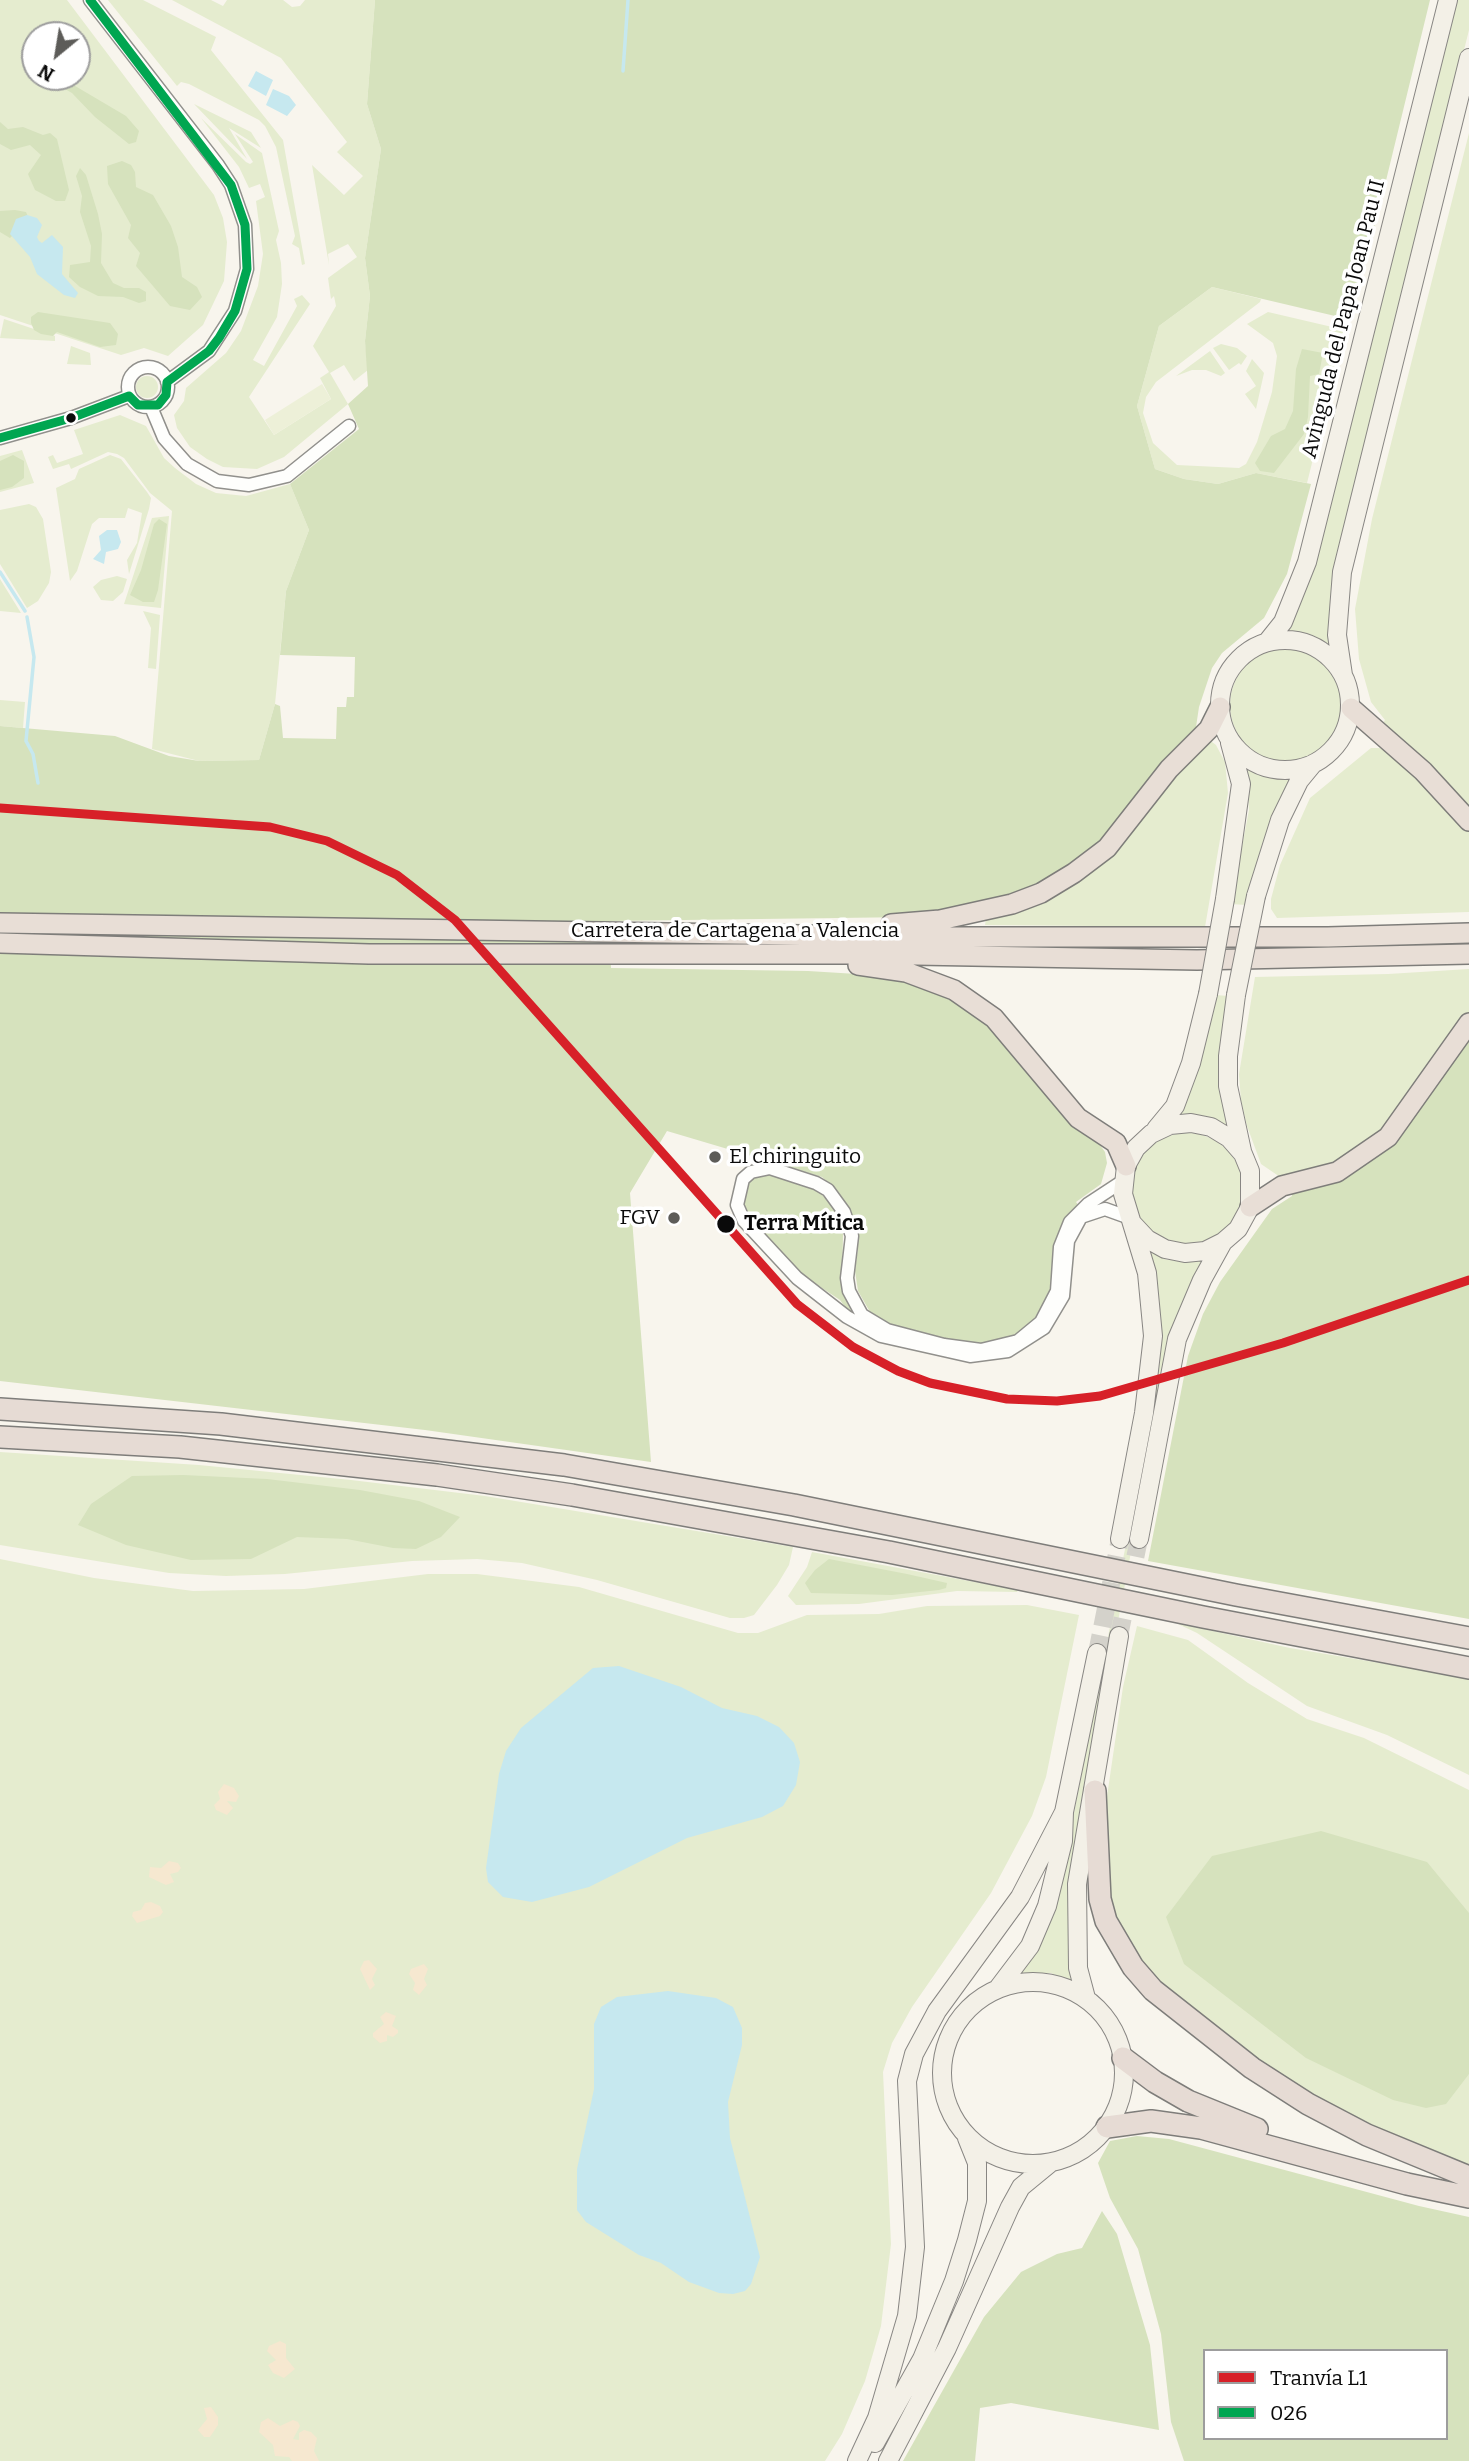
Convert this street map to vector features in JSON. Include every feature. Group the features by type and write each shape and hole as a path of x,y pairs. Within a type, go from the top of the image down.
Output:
{"highway":[{"path":"646,933 681,928 905,924 977,913 1041,893 1107,848 1169,769 1209,729 1220,706"},
{"path":"1351,708 1423,771 1469,821"},
{"name":"Carretera de Cartagena a Valencia","path":"0,923 166,928 646,933 1254,937 1469,933"},
{"name":"Carretera de Cartagena a Valencia","path":"0,943 633,956 860,954 1197,960 1469,954"},
{"path":"633,956 870,965 906,972 954,990 994,1018 1078,1118 1116,1143 1124,1174"},
{"path":"1250,1207 1282,1186 1337,1172 1388,1137 1469,1023"},
{"path":"0,1409 221,1424 564,1465 794,1505 1209,1590 1469,1638"},
{"path":"0,1437 180,1447 436,1475 572,1495 889,1552 1203,1617 1469,1668"},
{"path":"1094,1791 1100,1899 1119,1946 1153,1990 1252,2068 1308,2104 1367,2135 1469,2177"},
{"path":"1123,2058 1171,2091 1227,2118 1388,2166 1469,2183"},
{"path":"1107,2127 1151,2121 1201,2128 1408,2184 1469,2197"}],"main road":[{"name":"Avinguda del Papa Joan Pau II","path":"1151,1134 1175,1106 1191,1063 1208,994 1224,899 1241,784 1220,706 1223,685 1232,666 1247,651 1267,642 1284,619 1307,562 1448,0"},
{"path":"1132,1221 1147,1239 1165,1249 1185,1253 1205,1251 1223,1242 1238,1229 1250,1207 1251,1180 1233,1121 1228,1086 1228,1056 1236,995 1256,896 1280,820 1299,782 1313,764 1340,741 1351,708 1337,635 1342,572 1469,58"},
{"path":"1267,642 1284,639 1303,642 1333,660 1343,675"},
{"name":"Avinguda del Papa Joan Pau II","path":"1228,736 1240,752 1256,763 1275,769 1294,769 1313,764"},
{"path":"1121,1539 1144,1413 1152,1355 1153,1318 1147,1273 1132,1221 1124,1174 1136,1148 1151,1134 1170,1125 1201,1125 1229,1138 1243,1154"},
{"path":"1139,1539 1177,1339 1190,1305 1223,1242"},
{"path":"1086,1998 1078,1968 1075,1924 1077,1884 1119,1636"},
{"path":"999,1987 1030,1946 1047,1906 1063,1842 1064,1812 1097,1653"},
{"path":"857,2461 877,2418 907,2316 915,2246 907,2081 914,2054 937,2011 1020,1897 1064,1812"},
{"path":"863,2461 888,2422 922,2359 954,2281 977,2201 977,2163 967,2138 949,2113 941,2084 942,2054 953,2026 973,2003 999,1987 1028,1981 1059,1985 1086,1998 1103,2014 1116,2035 1123,2058 1124,2082 1119,2106 1107,2127 1091,2144 1071,2157 1049,2164 1019,2164 1000,2158 967,2138"},
{"path":"888,2461 947,2348 997,2231 1015,2197 1021,2188 1049,2164"}],"street":[{"path":"90,0 232,185 246,225 247,269 235,310 209,351 167,382 163,401 151,407 138,405 130,396 130,377 141,369 154,368 167,382"},
{"path":"0,438 47,426 130,396"},
{"path":"151,407 164,438 187,464 217,481 249,485 288,476 349,426"},
{"path":"1124,1174 1070,1222 1060,1247 1057,1291 1041,1322 1018,1341 981,1350 944,1345 887,1330 862,1315 853,1301 847,1278 852,1236 844,1212 828,1190 802,1176 771,1168 751,1171 743,1180 737,1197 739,1214 744,1221 796,1278 846,1317 881,1336 970,1356 1009,1351 1044,1328 1063,1296 1068,1241 1075,1224 1086,1213 1105,1209 1121,1212 1132,1221"}],"green space":[{"path":"0,0 67,0 83,21 21,21 21,91 91,91 91,32 214,195 223,218 227,242 224,281 203,325 168,356 144,348 121,355 0,315"},
{"path":"108,0 143,0 216,37 211,50 283,140 305,264 302,265 299,248 292,244 295,236 276,147 265,126 259,120 189,84 181,82 177,86"},
{"path":"172,0 211,0 223,6 227,0 283,0 292,7 300,6 305,0 375,0 367,104 381,149 365,258 370,296 365,341 368,370 354,381 344,365 330,373 348,404 284,457 257,469 223,467 207,459 190,447 177,428 174,415 184,401 186,388 226,353 241,331 258,286 263,254 256,201 265,197 260,184 249,188 239,167 201,118 246,162 253,162 235,134 262,153 279,231 276,240 282,284 277,317 253,360 264,366 297,306 294,299 302,295 310,304 249,397 274,435 331,399 320,378 329,372 313,346 336,306 334,296 331,299 328,278 357,257 348,244 328,254 329,265 312,165 344,195 363,176 337,152 347,142 281,58"},
{"path":"375,0 1430,0 1352,320 1212,287 1159,326 1137,406 1155,469 1184,479 1218,484 1256,473 1311,484 1287,574 1264,618 1222,653 1212,668 1199,707 1196,727 1198,733 1099,846 1061,874 1002,902 912,917 609,921 611,968 808,971 873,975 916,983 936,990 986,1019 1079,1127 1100,1145 1105,1152 1107,1163 1101,1184 1076,1202 1079,1206 1070,1213 1058,1235 1055,1281 1049,1300 1038,1317 1012,1337 985,1345 967,1345 883,1325 874,1319 858,1291 855,1271 858,1248 852,1217 839,1193 822,1177 667,1131 630,1193 651,1462 425,1430 0,1381 0,726 115,736 169,756 199,761 259,760 275,704 280,706 283,738 336,739 337,707 346,707 347,697 354,697 355,657 280,655 286,591 309,530 290,484 359,429 348,404 368,386 365,341 370,296 365,258 381,149 367,104"},
{"path":"1456,0 1469,0 1469,30 1335,570 1331,599 1332,649 1311,637 1284,633 1313,569"},
{"path":"68,91 84,91 126,116 139,131 136,142 129,144 95,117"},
{"path":"194,104 251,132 261,148 229,128 247,159"},
{"path":"0,122 8,129 23,127 43,135 50,133 57,139 69,190 65,201 56,201 35,190 28,174 41,155 30,145 11,150 0,144"},
{"path":"1469,133 1469,813 1417,753 1382,724 1385,720 1371,702 1359,659 1355,609 1372,519"},
{"path":"122,161 131,165 135,172 136,187 153,195 171,226 178,247 182,277 197,287 202,297 190,310 170,306 136,266 140,253 128,238 131,225 108,184 107,166"},
{"path":"80,168 86,175 98,214 102,234 101,263 113,283 124,288 139,288 146,292 146,301 139,303 123,297 98,296 80,287 69,277 70,265 90,262 91,246 80,212 82,196 76,176"},
{"path":"0,211 26,212 29,219 10,238 0,232"},
{"path":"1212,287 1261,299 1156,382 1146,397 1143,413 1153,443 1177,465 1239,468 1246,464 1257,442 1272,392 1277,356 1273,343 1247,324 1268,312 1345,330 1307,483 1256,473 1218,484 1184,479 1155,469 1137,406 1159,326"},
{"path":"38,312 110,323 118,334 116,345 100,347 57,332 53,336 41,334 34,330 31,323 31,317"},
{"path":"4,319 55,336 55,341 0,338"},
{"path":"1221,344 1237,348 1247,356 1241,365 1239,363 1229,370 1213,348"},
{"path":"71,346 90,353 91,365 67,364"},
{"path":"1302,349 1323,353 1319,374 1310,376 1308,417 1304,434 1274,473 1260,471 1255,463 1271,436 1285,429 1293,411 1296,369"},
{"path":"1210,351 1225,373 1221,376 1206,370 1192,370 1176,376"},
{"path":"1252,359 1264,373 1256,409 1245,394 1256,386 1246,371"},
{"path":"147,376 155,379 158,387 155,395 147,398 139,395 136,387 139,379"},
{"path":"322,384 331,399 274,435 265,420"},
{"path":"120,415 146,426 164,458 196,484 216,493 246,496 290,484 309,530 286,591 275,704 259,760 199,761 152,749 172,511 150,493 124,458 117,454 108,452 71,469 69,464 53,469 48,457 53,455 57,463 83,454 74,430"},
{"path":"22,450 34,483 0,492 0,456"},
{"path":"13,455 24,461 24,478 12,487 0,490 0,461"},
{"path":"110,455 121,459 151,498 129,574 127,560 137,543 142,513 128,508 125,518 99,518 92,524 77,571 70,581 56,488 75,479 79,469"},
{"path":"29,504 36,507 43,519 51,572 49,583 38,601 27,608 0,564 0,510"},
{"path":"169,516 161,608 124,604 152,518"},
{"path":"159,519 167,524 158,590 154,602 143,602 130,595 141,570 154,524"},
{"path":"117,576 127,579 123,592 113,601 101,600 93,587 101,580"},
{"path":"0,579 21,613 0,611"},
{"path":"143,611 160,615 156,669 148,668 151,628"},
{"path":"1287,648 1309,652 1327,665 1340,683 1344,705 1340,727 1327,745 1309,758 1287,762 1265,758 1247,745 1234,727 1230,705 1234,683 1247,665 1265,652"},
{"path":"0,700 25,702 23,728 0,726"},
{"path":"1208,739 1216,745 1225,762 1228,793 1205,927 985,925 986,919 1171,774"},
{"path":"1371,748 1380,748 1398,759 1469,830 1469,912 1277,918 1271,909 1271,899 1280,865 1310,798"},
{"path":"1246,764 1260,773 1293,777 1272,816 1246,905 1231,904 1249,810"},
{"path":"1469,969 1469,1018 1386,1131 1341,1163 1283,1179 1261,1164 1247,1126 1241,1101 1239,1074 1255,977"},
{"path":"1215,995 1229,996 1221,1090 1227,1130 1176,1117"},
{"path":"1469,1038 1469,1619 1148,1561 1188,1356 1203,1314 1220,1282 1272,1209 1292,1196 1291,1191 1341,1176 1369,1162 1392,1142"},
{"path":"1187,1133 1209,1137 1227,1149 1239,1167 1243,1189 1239,1211 1227,1229 1209,1241 1187,1245 1165,1241 1147,1229 1135,1211 1131,1189 1135,1167 1147,1149 1165,1137"},
{"path":"771,1174 818,1190 835,1210 843,1233 842,1289 851,1315 840,1300 801,1274 748,1217 741,1202 743,1188 752,1177"},
{"path":"1151,1252 1167,1260 1195,1261 1210,1257 1145,1477 1079,1830 1073,1983 1051,1973 1021,1974 1034,1951 1061,1880 1131,1518 1156,1283"},
{"path":"0,1452 199,1465 485,1496 793,1547 789,1565 777,1585 754,1615 744,1618 730,1618 597,1580 522,1563 477,1559 412,1561 285,1574 226,1576 169,1573 0,1545"},
{"path":"183,1475 267,1479 360,1490 419,1501 460,1517 441,1537 416,1549 393,1548 347,1539 297,1537 251,1559 191,1560 126,1545 78,1525 91,1504 132,1476"},
{"path":"812,1552 1018,1590 957,1591 859,1604 796,1605 788,1596 807,1567"},
{"path":"0,1559 94,1578 193,1591 304,1589 428,1574 477,1574 579,1587 738,1633 758,1633 807,1615 879,1614 927,1606 1027,1605 1079,1615 1046,1777 1032,1816 991,1893 912,2007 892,2043 883,2072 891,2244 881,2326 865,2381 842,2434 825,2461 0,2461"},
{"path":"829,1559 947,1583 946,1588 892,1595 811,1593 805,1583 815,1570"},
{"path":"1176,1623 1290,1648 1469,1678 1469,1775 1387,1735 1307,1706 1197,1633"},
{"path":"1137,1626 1188,1640 1248,1683 1307,1719 1364,1738 1469,1790 1469,2168 1408,2146 1277,2078 1150,1977 1112,1918 1104,1817 1123,1687"},
{"path":"1321,1831 1427,1862 1469,1913 1469,2074 1446,2104 1426,2108 1393,2100 1306,2058 1184,1964 1166,1917 1212,1856"},
{"path":"1137,2136 1169,2139 1469,2217 1469,2461 1184,2461 1171,2422 1161,2334 1138,2249 1110,2198 1098,2163 1110,2141"},
{"path":"1102,2211 1117,2234 1150,2345 1159,2430 1011,2403 980,2408 975,2461 903,2461 984,2317 1021,2272 1057,2254 1082,2248"}],"sand":[{"path":"224,1784 234,1788 239,1796 236,1802 227,1801 233,1808 227,1815 216,1810 214,1805 220,1799 218,1792"},
{"path":"169,1861 178,1863 181,1868 170,1874 174,1882 166,1885 149,1877 150,1867 161,1868"},
{"path":"151,1902 160,1906 163,1912 160,1916 137,1923 132,1916 133,1912 141,1910 145,1903"},
{"path":"369,1960 377,1969 372,1979 375,1985 370,1990 360,1969 364,1961"},
{"path":"424,1964 428,1969 424,1979 427,1985 419,1995 413,1990 415,1983 409,1974 411,1969"},
{"path":"386,2012 396,2016 392,2026 398,2033 393,2037 387,2035 387,2041 380,2043 373,2037 373,2033 384,2024 380,2017"},
{"path":"280,2341 286,2344 286,2358 295,2369 284,2378 273,2373 268,2365 276,2360 267,2351 269,2346"},
{"path":"211,2407 218,2417 218,2425 210,2437 204,2437 198,2430 207,2419 204,2408"},
{"path":"268,2418 280,2426 293,2420 298,2422 300,2426 293,2439 299,2440 299,2433 304,2430 311,2432 317,2438 314,2451 319,2461 292,2461 289,2457 275,2456 273,2445 259,2432 261,2422"}],"water":[{"path":"256,71 273,80 266,96 248,86"},
{"path":"273,89 289,96 296,105 287,116 266,105"},
{"path":"27,215 37,218 42,225 37,237 39,241 42,243 52,235 63,247 62,274 78,293 75,298 64,295 37,274 30,257 10,234 16,219"},
{"path":"107,530 117,530 121,542 118,549 106,552 104,564 93,559 101,550 99,536"},
{"path":"619,1666 681,1687 722,1708 757,1716 779,1727 794,1743 800,1762 796,1785 783,1806 762,1817 687,1838 589,1887 532,1902 503,1897 488,1882 486,1868 499,1774 506,1751 521,1728 593,1668"},
{"path":"668,1991 716,1998 733,2007 742,2028 742,2045 728,2102 730,2138 760,2257 751,2284 745,2291 733,2294 719,2293 689,2282 661,2263 639,2255 586,2222 577,2210 577,2169 594,2089 594,2024 601,2007 617,1997"}],"waterway":[{"path":"623,71 628,0"},
{"path":"0,572 25,611"},
{"path":"27,617 34,657 26,741 33,754 38,783"}],"tunnel":[{"path":"1097,1653 1120,1539"},
{"path":"1119,1636 1139,1539"}],"tram line":[{"name":"L1","path":"0,808 270,827 327,841 397,875 455,920 797,1304 853,1347 898,1371 930,1383 1007,1399 1057,1401 1100,1396 1283,1343 1469,1280"}],"transit line":[{"name":"026","path":"0,438 71,418 129,396 138,405 158,405 166,395 167,382 209,351 219,338 235,311 247,269 245,225 231,185 90,0"}],"place":[{"name":"El chiringuito","path":"715,1157"},
{"name":"FGV","path":"674,1218"},
{"name":"Terra Mítica","path":"726,1224"}]}
